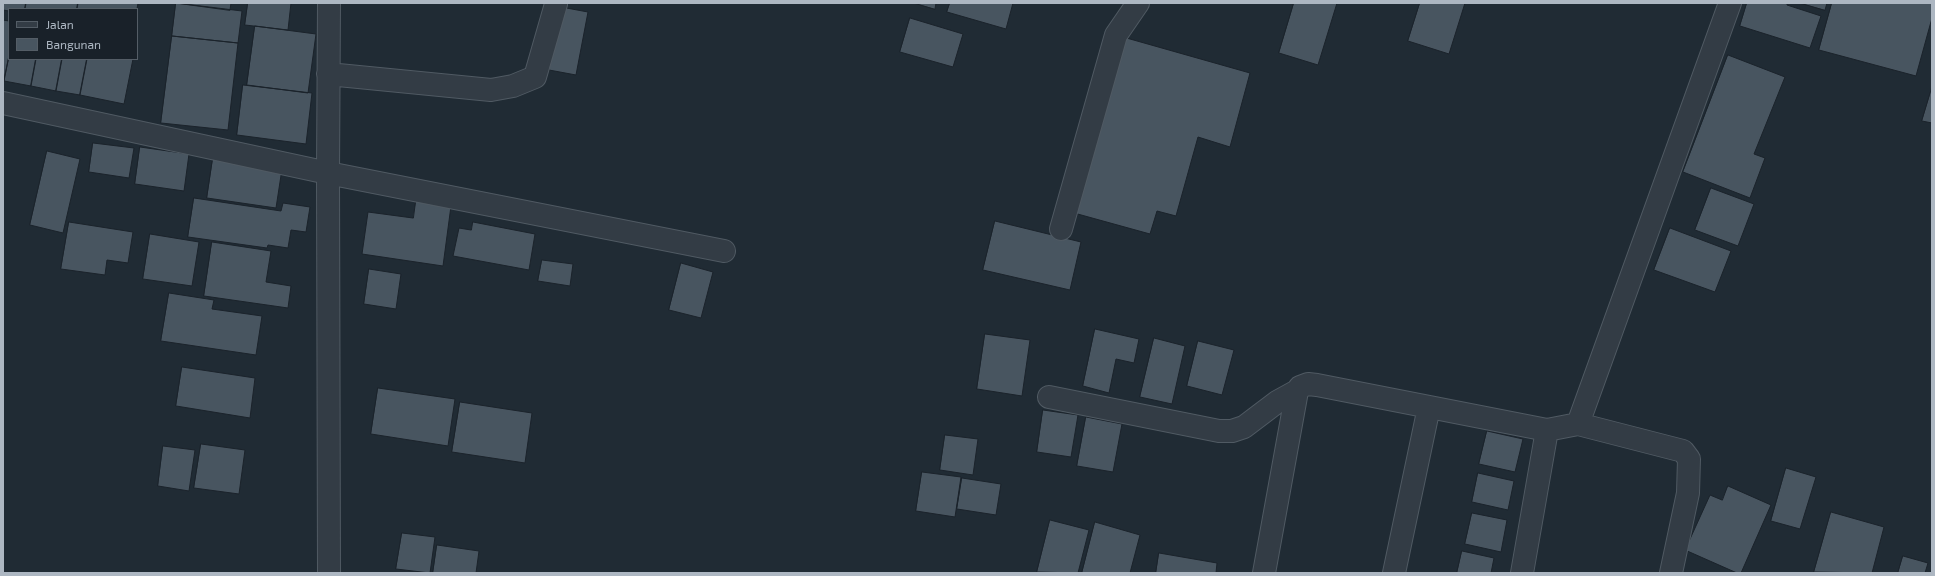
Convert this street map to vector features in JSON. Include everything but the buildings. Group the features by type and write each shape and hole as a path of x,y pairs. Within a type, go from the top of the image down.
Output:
{"street":[{"path":"329,3 329,573"},
{"path":"1061,229 1116,35 1138,3"},
{"path":"1578,424 1730,3"},
{"path":"328,74 491,90 513,86 535,77 556,4"},
{"path":"3,103 328,173 724,252"},
{"path":"1264,573 1297,391 1300,386 1308,384 1547,430 1578,424 1683,451 1690,459 1688,492 1672,573"},
{"path":"1049,397 1219,431 1232,431 1244,427 1277,402 1297,391"},
{"path":"1394,573 1429,407"},
{"path":"1522,573 1547,430"}]}
